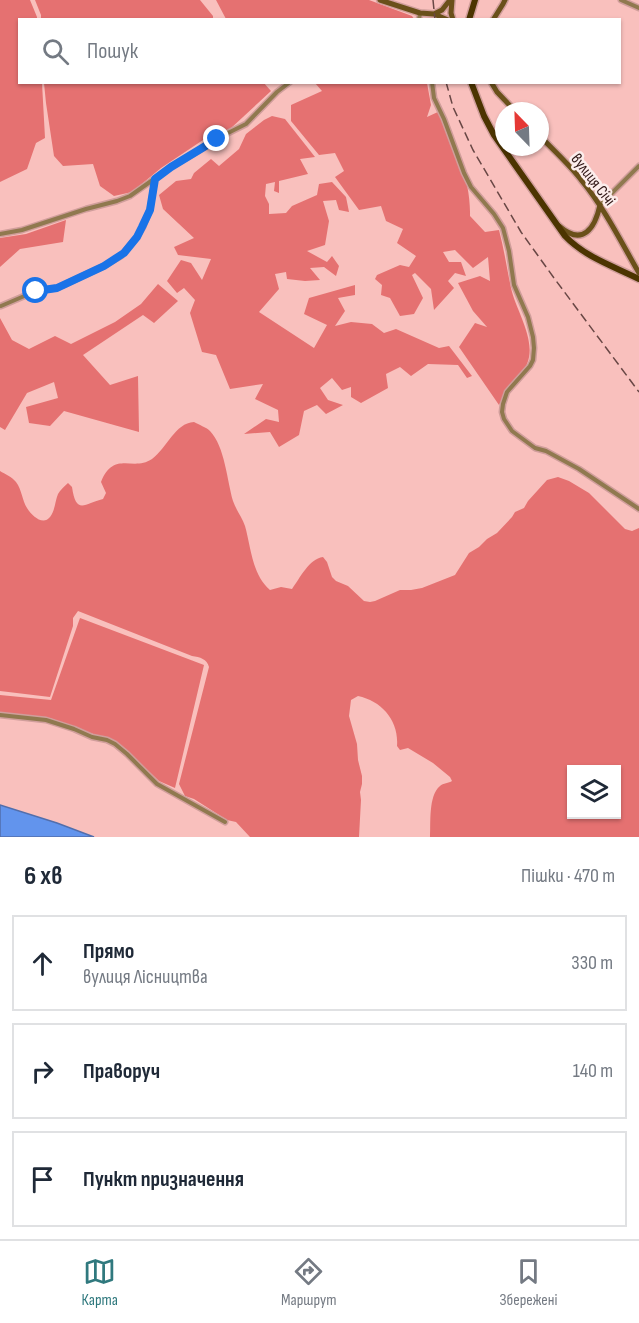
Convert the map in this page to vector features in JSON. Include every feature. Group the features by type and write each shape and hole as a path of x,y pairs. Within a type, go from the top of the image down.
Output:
{"main road":[{"path":"380,0 404,8"},
{"path":"393,0 396,4 420,16 442,10 451,0"},
{"path":"451,0 452,18"},
{"path":"470,18 475,0"},
{"path":"494,18 504,2"},
{"path":"499,18 504,2"},
{"path":"434,14 443,18"},
{"path":"472,84 494,135 565,236 580,249 639,279"},
{"path":"492,84 506,102"},
{"name":"вулиця Січі","path":"549,145 573,170 600,205 639,273"},
{"path":"555,222 570,233 579,235 588,232 594,225 600,205"}],"street":[{"path":"621,0 639,8"},
{"path":"0,234 22,230 130,196 214,140 246,124 276,92 287,84"},
{"path":"432,84 434,98 464,174 471,187 503,228 514,285 528,317 533,337 533,360 507,392 502,412 504,419 512,431 535,448 579,469 639,509"},
{"path":"600,205 639,166"},
{"path":"1,306 36,291 57,288 121,256 137,237 150,210 155,179"},
{"path":"0,715 46,720 107,740 127,753 158,784 225,822"}],"shaded area":[{"path":"0,0 30,0 37,18 18,18 18,84 42,84 45,138 36,143 27,169 0,182"},
{"path":"35,0 200,0 213,18 41,18"},
{"path":"216,0 369,0 413,18 225,18"},
{"path":"44,84 265,84 271,91 230,129 206,138 161,168 132,192 114,196 100,186 93,164 63,166 54,156"},
{"path":"316,84 427,84 431,105 427,117 440,111 465,175 470,216 485,232 499,230 511,288 528,335 527,364 507,388 499,405 459,347 475,323 487,327 473,311 458,283 480,276 490,281 488,257 473,268 455,250 443,252 449,262 461,262 466,276 455,273 448,281 454,288 434,310 431,289 415,273 412,275 423,298 414,314 400,316 390,298 381,295 382,285 375,279 377,275 400,265 409,267 416,256 397,243 403,229 386,221 381,206 359,210 335,177 344,171 335,153 319,155 291,121 291,105 322,91"},
{"path":"272,116 285,119 315,157 300,159 308,174 279,181 279,193 274,191 275,182 266,184 265,196 269,204 269,214 286,213 292,206 317,195 319,184 332,182 346,197 349,212 339,210 336,200 323,201 329,221 325,245 307,251 327,262 332,256 339,266 336,276 324,267 310,268 320,280 287,279 286,272 275,274 279,289 259,312 314,348 327,325 304,314 309,298 355,285 355,295 338,298 345,311 335,326 351,322 372,324 384,333 396,329 439,348 449,346 472,376 467,378 458,365 428,364 411,376 400,367 386,374 388,388 361,403 351,397 351,387 342,390 332,378 320,388 328,400 343,405 326,414 317,405 304,411 299,435 279,447 270,432 244,434 266,419 279,422 278,410 255,399 263,384 230,389 216,355 202,352 190,313 195,300 184,288 177,293 167,281 181,260 191,263 202,280 211,259 178,255 174,247 194,238 163,209 159,195 176,181 191,179 194,173 211,159 219,166 239,149 246,134"},
{"path":"66,220 63,242 20,249 0,267 0,238 26,234"},
{"path":"158,284 178,301 154,323 143,315 83,355 110,385 138,376 139,432 64,411 50,426 29,423 26,407 58,398 54,382 27,393 5,430 0,427 0,318 12,340 29,349 55,336 71,344 115,322 141,304"},
{"path":"194,422 208,430 215,438 225,464 233,501 245,526 256,569 259,577 270,590 281,587 292,589 309,565 323,557 332,577 348,586 364,601 375,601 400,590 422,588 455,575 469,553 497,533 515,512 524,508 547,480 558,477 589,493 625,529 632,531 639,528 639,837 430,837 434,796 440,786 452,781 450,777 433,763 408,748 400,750 397,746 395,728 387,714 374,702 358,696 351,700 349,716 357,744 362,776 359,837 250,837 236,822 227,820 194,799 185,796 179,784 209,667 207,662 78,611 73,618 73,626 50,697 0,691 0,471 16,482 25,505 32,514 44,521 52,515 58,494 68,483 79,504 86,505 103,499 106,493 101,482 106,472 118,464 138,464 152,459 182,427"},
{"path":"80,618 204,665 175,788 159,781 129,753 112,741 50,718 0,714 0,695 51,700"}],"water":[{"path":"0,805 57,823 94,837 0,837"}],"railway":[{"path":"433,0 435,18"},
{"path":"447,84 453,107 473,150 521,232 639,392"}],"route":[{"path":"36,291 57,288 121,256 137,237 150,210 155,179 217,139"}]}
